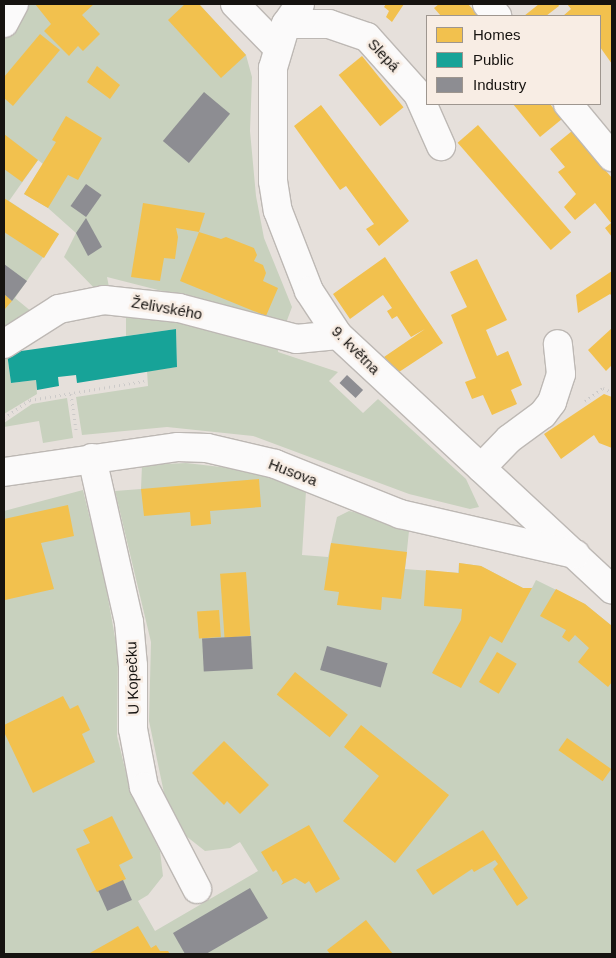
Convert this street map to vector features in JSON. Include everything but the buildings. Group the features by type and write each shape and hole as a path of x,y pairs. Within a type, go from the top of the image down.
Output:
{"street":[{"path":"4,23 14,4"},
{"path":"235,4 287,25"},
{"path":"487,4 496,15"},
{"name":"Slepá","path":"287,25 329,24 367,37 418,94 441,146"},
{"name":"9. května","path":"287,25 272,98 273,181 278,211 309,292 338,335 576,554 612,590"},
{"path":"569,105 612,157"},
{"name":"Želivského","path":"4,344 36,320 59,309 104,300 179,308 296,339 338,335"},
{"path":"481,468 509,439 543,414 552,402 561,374 558,344"},
{"name":"Husova","path":"4,472 178,447 239,454 275,464 400,514 576,554"},
{"name":"U Kopečku","path":"92,458 129,622 133,729 144,788 197,889"}],"path":[{"path":"4,418 30,400 144,381"},
{"path":"71,394 76,432"}],"green space":[{"path":"23,4 199,4 246,55 252,77 250,131 256,196 264,238 292,307 286,323 165,299 166,292 107,277 110,292 99,293 64,257 76,233 48,208 24,194 43,164 38,160 9,201 59,234 15,298 32,312 4,331 4,39"},
{"path":"126,312 157,314 279,344 278,352 338,372 329,381 363,413 378,399 466,479 479,507 470,509 409,494 253,436 167,427 82,435 76,397 148,386 147,371 177,367 176,329 126,336"},
{"path":"7,353 11,383 36,380 37,394 4,414 4,357"},
{"path":"67,398 73,438 43,443 39,421 4,427 4,423 32,404"},
{"path":"186,463 256,471 306,491 302,555 328,557 337,517 349,511 358,513 409,531 405,569 458,573 459,563 481,566 523,588 532,588 536,580 585,604 612,626 612,954 4,954 4,511 83,490 104,576 118,654 117,736 131,793 160,851 163,876 148,895 138,901 155,931 258,871 240,842 230,848 205,851 186,836 164,793 149,721 151,642 115,491 141,489 142,465"}]}
